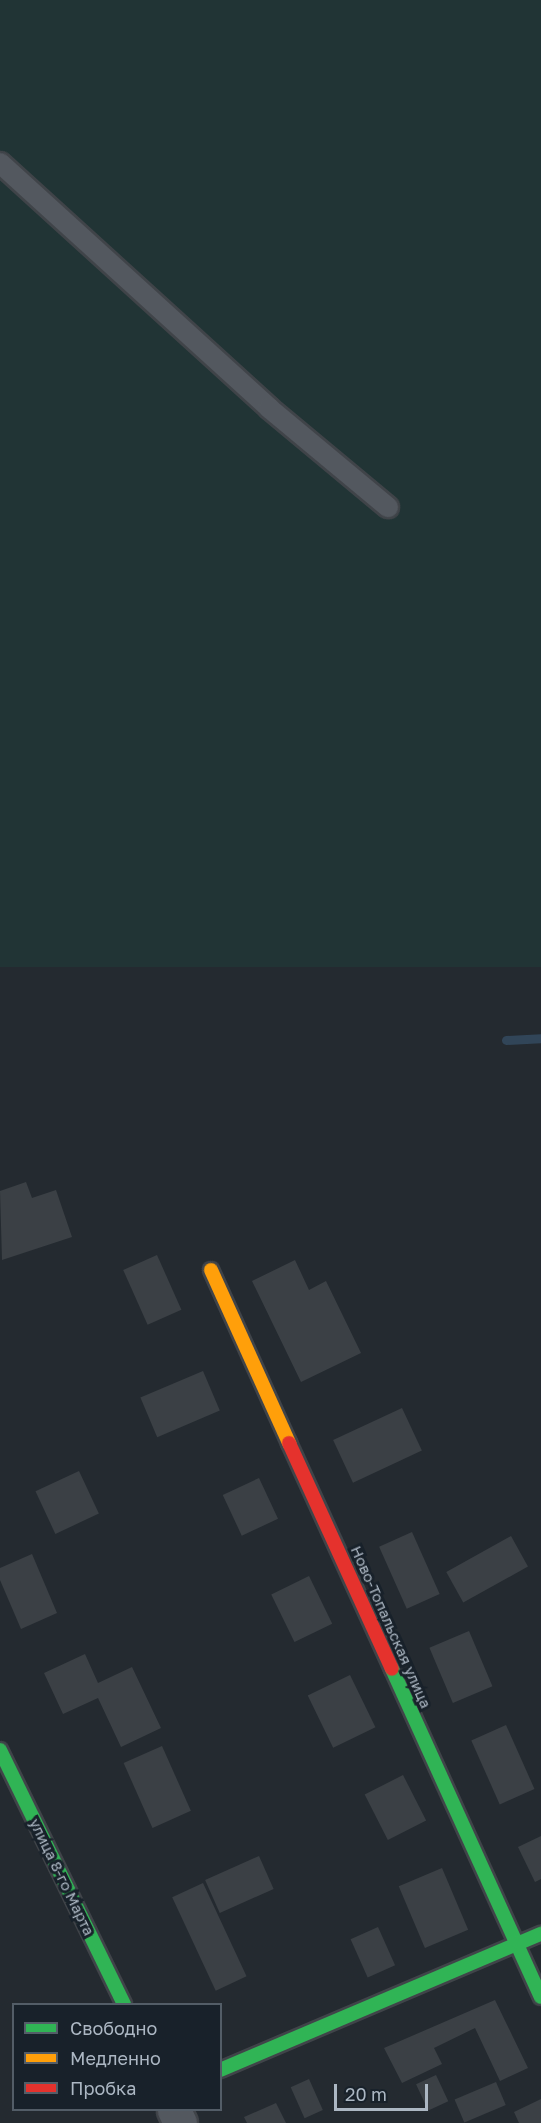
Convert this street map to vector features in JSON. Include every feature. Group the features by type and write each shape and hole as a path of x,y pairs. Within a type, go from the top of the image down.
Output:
{"street":[{"name":"Ново-Топальская улица","path":"212,1270 541,1997"},
{"name":"улица 8-го Марта","path":"0,1750 124,2003"},
{"path":"222,2069 541,1934"}],"lane":[{"path":"0,163 269,408 388,507"}],"shaded area":[{"path":"0,0 541,0 541,967 0,967"}],"building":[{"path":"26,1182 32,1198 56,1190 72,1237 2,1260 0,1191"},
{"path":"157,1255 181,1310 148,1325 123,1270"},
{"path":"295,1260 309,1290 326,1281 361,1353 301,1382 252,1281"},
{"path":"203,1371 220,1411 157,1437 140,1398"},
{"path":"402,1408 422,1451 353,1483 333,1440"},
{"path":"79,1471 99,1514 55,1534 35,1491"},
{"path":"259,1478 278,1519 242,1536 223,1495"},
{"path":"412,1532 440,1594 407,1609 379,1547"},
{"path":"511,1536 528,1567 463,1602 446,1572"},
{"path":"32,1554 57,1613 21,1629 0,1580 0,1568"},
{"path":"309,1576 332,1624 294,1642 271,1594"},
{"path":"469,1631 492,1686 453,1703 429,1648"},
{"path":"85,1654 98,1683 132,1667 161,1728 121,1747 98,1698 63,1714 44,1673"},
{"path":"350,1675 375,1727 333,1748 308,1696"},
{"path":"506,1725 534,1789 500,1804 471,1740"},
{"path":"162,1746 191,1811 153,1828 124,1763"},
{"path":"403,1775 426,1820 388,1840 365,1795"},
{"path":"541,1836 541,1879 535,1882 518,1847"},
{"path":"259,1856 274,1889 220,1913 205,1880"},
{"path":"442,1868 468,1930 425,1948 399,1886"},
{"path":"203,1883 247,1976 216,1991 172,1897"},
{"path":"378,1927 395,1965 368,1978 351,1939"},
{"path":"495,2000 528,2068 500,2081 475,2028 434,2048 442,2064 402,2083 384,2048"},
{"path":"436,2075 448,2101 428,2111 416,2084"},
{"path":"309,2079 323,2110 305,2118 291,2087"},
{"path":"496,2082 506,2105 464,2123 455,2100"},
{"path":"541,2099 541,2123 519,2123 514,2112"},
{"path":"276,2103 286,2123 247,2123 244,2117"}],"waterway":[{"path":"506,1040 541,1038"}],"traffic: fast":[{"path":"392,1669 541,1997"},
{"path":"0,1750 124,2003"},
{"path":"222,2069 541,1934"}],"traffic: slow":[{"path":"211,1270 289,1443"}],"traffic: jam":[{"path":"289,1443 392,1669"}]}
